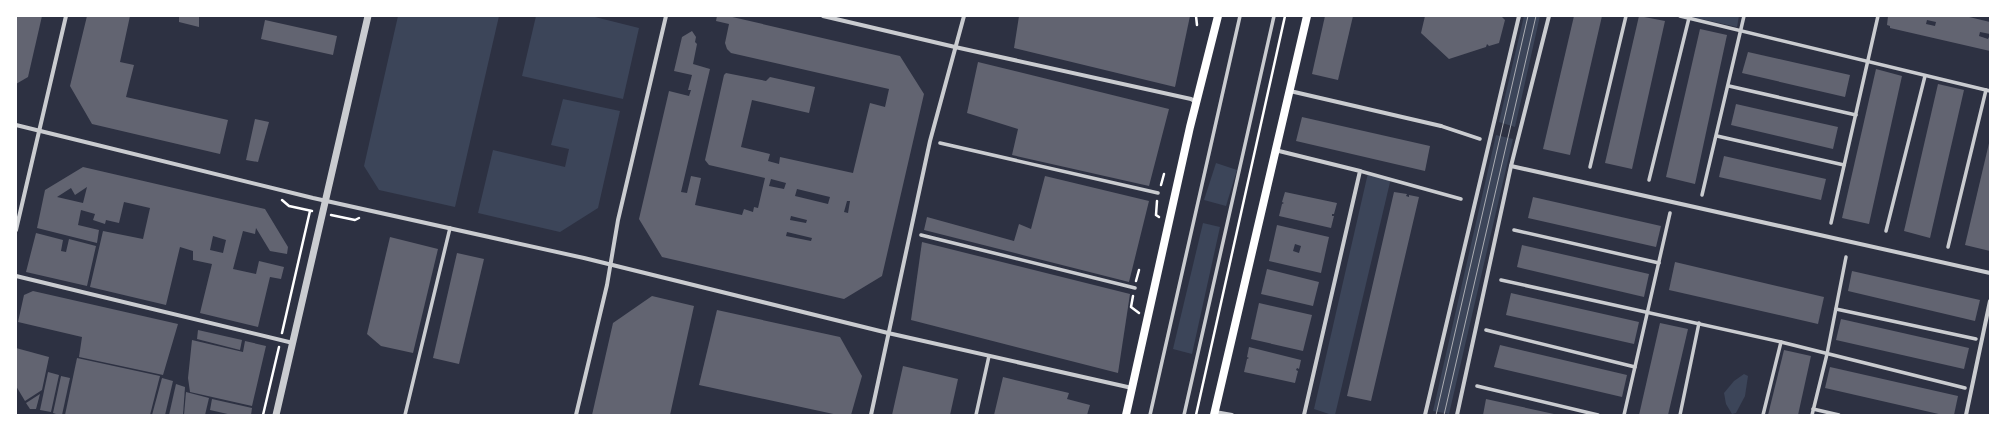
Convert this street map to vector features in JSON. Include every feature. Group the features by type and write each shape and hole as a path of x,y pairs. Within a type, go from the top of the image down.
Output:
{"main road":[{"path":"1126,415 1196,103 1218,16"},
{"path":"1214,414 1290,91 1306,16"}],"street":[{"path":"16,230 66,16"},
{"path":"276,415 368,16"},
{"path":"576,415 608,285 618,220 666,16"},
{"path":"822,16 955,48 1191,99 1196,103"},
{"path":"871,415 930,141 964,16"},
{"path":"1150,415 1240,16"},
{"path":"1184,415 1274,16"},
{"path":"1425,415 1519,16"},
{"path":"1457,415 1511,166 1549,16"},
{"path":"1590,167 1626,16"},
{"path":"1680,16 1988,91 1948,247"},
{"path":"1702,195 1729,86 1744,16"},
{"path":"1831,222 1878,16"},
{"path":"1649,180 1689,18"},
{"path":"1886,231 1925,76"},
{"path":"1729,86 1856,115"},
{"path":"1290,91 1441,126 1480,139"},
{"path":"16,125 325,200 610,265 888,333 1132,388"},
{"path":"1717,136 1844,165"},
{"path":"940,143 1158,193"},
{"path":"1275,150 1360,171 1461,199"},
{"path":"1511,166 1990,273"},
{"path":"1304,415 1360,171"},
{"path":"1624,415 1670,213"},
{"path":"405,415 450,228"},
{"path":"1514,230 1659,263"},
{"path":"921,234 1135,288"},
{"path":"1812,415 1827,354 1846,257"},
{"path":"16,276 293,343"},
{"path":"1501,280 1781,342 1965,388"},
{"path":"1966,415 1990,301"},
{"path":"1836,309 1976,339"},
{"path":"1680,415 1699,323"},
{"path":"1486,330 1635,367"},
{"path":"1763,415 1781,342"},
{"path":"976,415 989,356"},
{"path":"1477,386 1598,415"},
{"path":"1813,409 1839,415"},
{"path":"1214,414 1232,415"}],"path":[{"path":"1196,16 1197,25"},
{"path":"1196,415 1285,16"},
{"path":"1158,193 1156,215 1160,219"},
{"path":"263,415 309,218"},
{"path":"1135,288 1131,307 1141,314"}],"shaded area":[{"path":"398,16 499,16 455,207 379,190 364,166"},
{"path":"536,16 591,16 639,28 623,99 522,76"},
{"path":"1524,16 1540,16 1515,127 1499,122"},
{"path":"1688,16 1739,16 1737,27"},
{"path":"563,99 620,111 598,208 560,232 478,213 493,150 565,167 569,149 551,145"},
{"path":"1496,135 1513,139 1449,414 1433,411"},
{"path":"1216,163 1237,170 1226,206 1204,200"},
{"path":"1368,173 1391,178 1335,415 1332,415 1314,409"},
{"path":"1203,223 1220,227 1192,354 1173,349"},
{"path":"1744,374 1748,376 1745,396 1736,413 1732,414 1726,404 1724,393 1734,381"}],"building":[{"path":"16,16 42,16 28,77 16,84"},
{"path":"87,16 130,16 120,62 134,65 126,97 228,120 220,154 92,124 70,86"},
{"path":"179,16 199,16 199,27 179,22"},
{"path":"717,16 728,16 900,56 924,94 882,276 844,299 662,257 639,219 669,91 689,96 691,90 688,90 692,75 674,71 682,37 692,31 696,37 695,42 697,44 693,64 710,69 681,192 687,193 691,176 701,178 695,205 742,215 744,209 753,212 754,207 758,208 765,178 709,165 705,160 724,75 726,73 766,81 770,77 815,87 809,113 752,100 741,147 770,154 768,161 779,164 780,157 853,173 870,103 885,107 889,89 731,53 727,49 725,43 729,24 716,21","holes":["771,179 786,183 784,189 769,186","797,189 830,197 828,204 795,196","847,201 850,201 848,213 844,212","791,216 807,220 806,223 790,220","787,232 812,238 811,241 786,236"]},
{"path":"1019,16 1190,16 1175,87 1014,48"},
{"path":"1325,16 1353,16 1338,80 1312,74"},
{"path":"1425,16 1501,16 1505,20 1499,43 1489,46 1487,44 1486,47 1449,59 1421,33"},
{"path":"1574,16 1602,16 1570,155 1543,149"},
{"path":"1639,16 1665,21 1632,169 1605,163"},
{"path":"1888,16 1965,16 1990,22 1990,34 1980,32 1979,36 1988,39 1990,35 1990,51 1890,28 1890,26 1887,25","holes":["1927,20 1936,22 1935,26 1926,24"]},
{"path":"265,20 337,36 333,55 261,39"},
{"path":"1700,29 1727,35 1695,184 1666,177"},
{"path":"1748,52 1850,75 1845,97 1742,73"},
{"path":"978,62 1169,109 1149,186 1012,155 1018,129 967,113"},
{"path":"1876,69 1902,76 1869,224 1842,218"},
{"path":"1938,84 1964,90 1930,238 1904,231"},
{"path":"1736,104 1838,127 1833,149 1731,125"},
{"path":"1302,117 1430,146 1425,171 1296,141"},
{"path":"255,119 269,122 258,162 246,160"},
{"path":"1990,139 1990,251 1965,245"},
{"path":"1724,156 1826,179 1821,200 1719,177"},
{"path":"83,167 265,209 288,247 287,254 270,251 256,228 255,234 243,231 233,269 256,274 259,261 284,267 281,279 270,277 258,327 200,313 212,264 193,260 193,251 180,247 166,305 90,287 103,231 143,239 150,208 124,202 119,223 106,220 105,224 93,220 95,214 81,210 78,225 99,230 97,243 37,228 45,190","holes":["87,187 83,203 57,197 71,188 75,195","213,236 226,240 223,253 210,250"]},
{"path":"1045,176 1149,201 1129,282 924,230 927,217 1014,241 1019,224 1031,229"},
{"path":"1285,192 1337,203 1334,214 1332,214 1332,216 1334,216 1331,228 1279,216 1282,204 1284,203 1282,202"},
{"path":"1394,192 1407,194 1406,196 1409,197 1409,195 1419,197 1371,401 1347,396"},
{"path":"1533,197 1661,226 1656,247 1528,218"},
{"path":"1277,225 1329,237 1321,273 1269,261","holes":["1295,244 1301,246 1299,253 1293,251"]},
{"path":"36,233 63,240 61,251 66,252 69,239 96,246 87,286 26,272"},
{"path":"390,237 438,249 413,353 381,346 367,334"},
{"path":"922,242 1130,294 1118,373 911,320"},
{"path":"1522,245 1649,274 1644,297 1517,267"},
{"path":"457,253 484,259 459,364 433,358"},
{"path":"1675,262 1824,297 1818,324 1669,290"},
{"path":"1267,269 1319,282 1313,306 1261,294"},
{"path":"1852,271 1980,300 1975,321 1848,291"},
{"path":"33,291 178,324 163,375 79,357 82,337 18,322 24,295"},
{"path":"1511,293 1639,322 1634,344 1506,315"},
{"path":"652,296 694,306 670,415 592,415 613,323"},
{"path":"1259,303 1312,315 1303,351 1251,339"},
{"path":"717,310 840,337 862,376 851,415 838,415 699,385"},
{"path":"1841,319 1969,348 1964,369 1836,340"},
{"path":"1660,323 1688,329 1668,415 1639,415"},
{"path":"198,330 242,340 240,350 197,339"},
{"path":"192,340 243,352 245,341 266,346 252,406 190,392 188,378"},
{"path":"1500,345 1627,375 1622,397 1494,367"},
{"path":"1249,347 1301,360 1299,369 1297,368 1296,370 1298,371 1295,383 1244,372 1247,359 1249,358 1247,357"},
{"path":"16,348 49,357 42,390 25,401 16,386"},
{"path":"1784,350 1811,356 1798,415 1768,415"},
{"path":"77,358 160,376 150,415 65,415"},
{"path":"903,366 958,379 950,415 892,415"},
{"path":"1830,367 1958,396 1954,415 1943,415 1825,388"},
{"path":"48,372 59,375 51,412 40,410"},
{"path":"61,376 70,378 62,415 59,415 53,413"},
{"path":"1003,377 1069,393 1067,399 1090,405 1087,415 994,415"},
{"path":"162,378 173,381 165,415 152,415"},
{"path":"176,384 185,387 183,415 169,415"},
{"path":"186,392 209,398 205,415 184,415"},
{"path":"40,394 36,409 30,409 26,403"},
{"path":"212,399 252,408 251,415 232,415 210,410"},
{"path":"1486,399 1554,414 1554,415 1483,415"}],"tram line":[{"path":"1436,415 1528,16"},
{"path":"1444,415 1536,16"}]}
